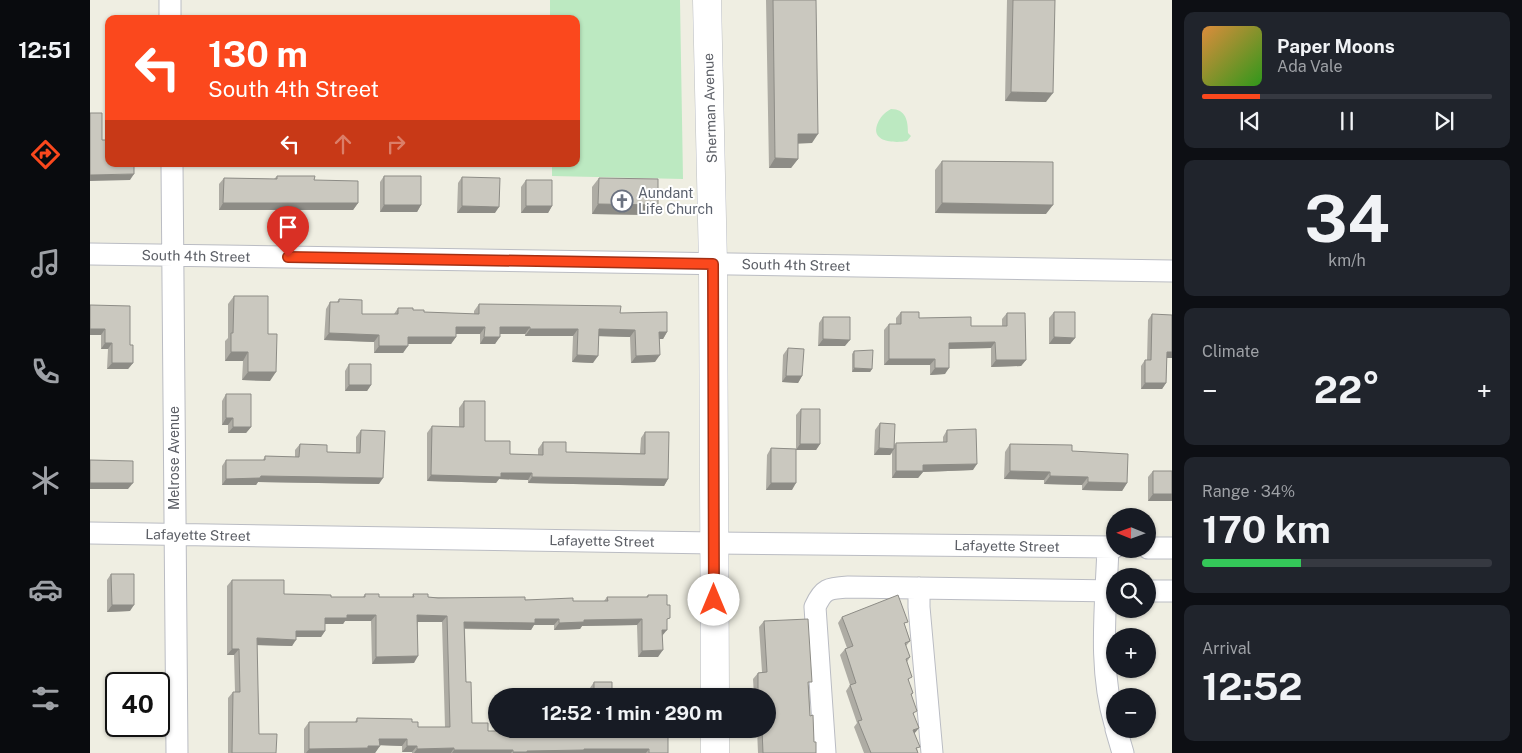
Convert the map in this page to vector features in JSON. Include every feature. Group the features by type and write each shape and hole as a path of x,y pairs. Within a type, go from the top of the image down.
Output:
{"street":[{"path":"170,0 170,15"},
{"name":"Sherman Avenue","path":"707,0 713,264 715,688"},
{"name":"Melrose Avenue","path":"172,167 177,753"},
{"name":"South 4th Street","path":"90,254 1172,271"},
{"name":"Lafayette Street","path":"90,533 1106,547"},
{"path":"1156,548 1172,548"},
{"path":"825,753 815,607 821,594 834,588 1106,591"},
{"path":"919,588 932,753"},
{"path":"1156,591 1172,591"},
{"path":"1107,618 1104,636 1107,688"},
{"path":"715,738 715,753"},
{"path":"1119,738 1123,753"}],"green space":[{"path":"550,0 680,0 683,179 552,176 552,167 580,167 580,15 550,15"},
{"path":"891,109 900,111 905,116 908,133 911,136 907,141 891,142 881,138 876,131 882,116"}],"building":[{"path":"773,0 816,0 818,134 798,134 798,159 775,158"},
{"path":"1013,0 1055,0 1053,93 1011,92"},
{"path":"90,113 102,113 105,167 134,167 134,174 90,175"},
{"path":"942,161 1053,162 1053,205 942,203"},
{"path":"277,176 315,176 314,180 358,181 358,203 223,203 224,178 277,179"},
{"path":"384,176 421,176 421,205 384,205"},
{"path":"462,177 500,178 499,207 462,206"},
{"path":"599,178 658,179 658,205 598,204"},
{"path":"526,180 552,180 552,206 526,206"},
{"path":"234,296 268,296 268,334 277,334 276,372 248,372 248,352 231,352"},
{"path":"339,299 362,300 362,314 398,314 398,308 413,308 413,310 424,310 424,312 479,314 479,304 621,306 620,313 667,312 667,332 659,332 660,355 636,356 635,330 599,329 598,356 577,355 578,329 500,327 500,337 484,337 485,327 456,327 456,337 408,337 408,346 379,346 379,335 329,333 330,302 339,302"},
{"path":"90,305 130,306 130,345 133,345 133,363 112,363 112,343 105,343 105,329 90,329"},
{"path":"901,312 919,312 919,318 971,317 971,326 1007,326 1007,313 1025,313 1026,360 996,360 995,342 949,343 949,368 935,368 935,359 889,359 889,324 901,324"},
{"path":"1054,312 1075,312 1075,338 1054,337"},
{"path":"1152,314 1172,315 1172,352 1167,352 1166,383 1145,383 1145,360 1151,360"},
{"path":"823,317 850,317 850,340 823,339"},
{"path":"788,348 804,349 802,376 786,376"},
{"path":"873,350 872,369 854,368 854,351"},
{"path":"349,364 371,364 371,385 349,385"},
{"path":"226,394 251,394 251,427 233,427 233,418 226,418"},
{"path":"464,401 485,401 485,441 510,441 510,454 543,455 543,442 566,442 566,452 645,454 645,432 669,432 668,479 532,477 532,473 501,473 501,477 431,475 432,426 464,427"},
{"path":"801,409 820,409 820,444 800,444"},
{"path":"880,423 895,424 894,449 879,448"},
{"path":"976,429 977,464 923,465 923,471 896,471 896,443 947,442 947,430"},
{"path":"361,430 385,431 383,478 261,476 260,478 226,479 226,460 265,460 265,456 299,457 300,444 327,445 327,452 360,453"},
{"path":"1010,444 1072,445 1072,451 1128,454 1127,483 1088,482 1088,477 1050,476 1050,472 1010,471"},
{"path":"771,448 796,449 796,483 771,483"},
{"path":"90,460 133,461 133,483 90,483"},
{"path":"1153,471 1172,471 1172,494 1153,494"},
{"path":"111,574 134,574 134,605 112,605"},
{"path":"232,580 284,580 284,594 331,595 331,597 365,597 365,594 379,594 379,597 414,597 413,594 428,594 428,597 438,598 525,597 525,600 573,598 573,601 608,601 607,597 667,595 667,605 670,605 670,618 667,619 667,630 662,630 663,650 642,651 642,619 584,620 584,622 559,623 559,619 535,619 535,623 464,622 466,682 471,682 472,723 488,723 488,738 668,738 668,753 649,753 649,749 513,752 513,750 454,750 454,748 417,749 417,746 407,746 407,739 379,739 380,746 368,746 368,748 309,749 309,722 357,722 357,718 412,719 412,722 418,722 418,727 450,727 447,616 417,615 418,656 376,657 376,615 347,615 347,618 325,618 325,631 296,631 296,640 257,638 259,734 277,734 276,753 232,753 233,692 240,692 239,649 232,649"},
{"path":"898,595 908,622 904,623 910,641 905,643 910,657 906,659 912,677 908,679 913,693 911,694 917,711 913,713 919,728 913,730 920,747 916,748 918,753 871,753 858,721 862,720 850,685 856,683 845,649 853,646 842,617"},
{"path":"808,619 812,682 808,682 810,716 813,715 816,753 763,753 762,738 776,738 776,688 758,688 758,673 767,672 764,621"},
{"path":"594,682 612,682 612,688 594,688"}],"place":[{"name":"Aundant Life Church","path":"622,201"}],"route":[{"path":"288,257 713,264 714,600"}]}
